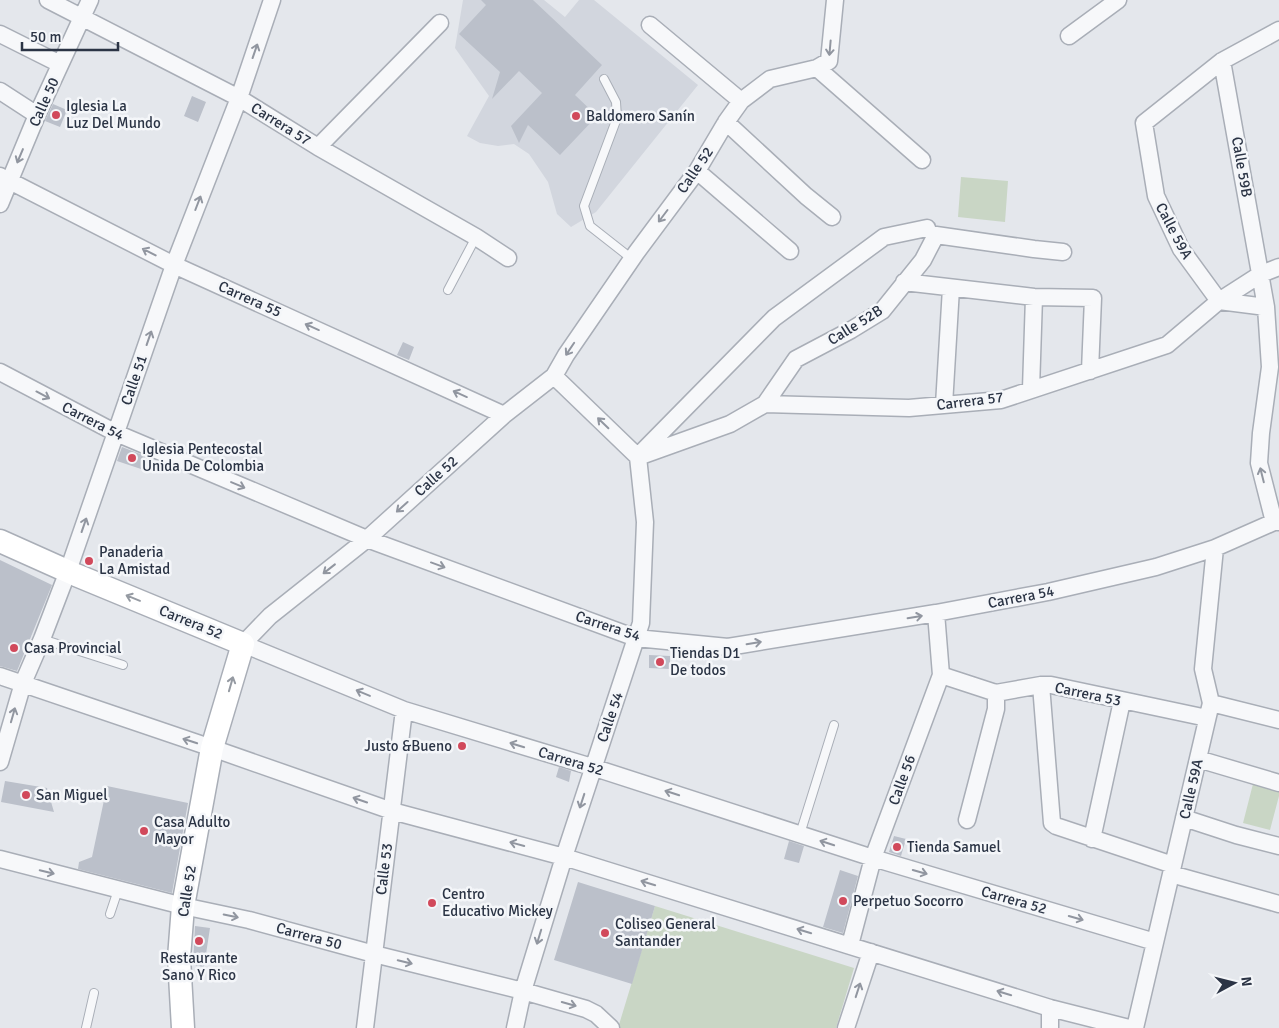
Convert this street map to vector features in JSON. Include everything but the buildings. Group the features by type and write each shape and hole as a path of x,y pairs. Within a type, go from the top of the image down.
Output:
{"street":[{"name":"Carrera 57","path":"48,0 239,98 318,147 476,237 508,258"},
{"name":"Calle 50","path":"0,204 5,179 90,0"},
{"name":"Calle 51","path":"0,762 22,683 68,571 174,264 239,98 272,0"},
{"path":"835,0 829,61 817,68 922,160"},
{"path":"1069,36 1118,0"},
{"path":"318,147 440,23"},
{"path":"650,25 741,101"},
{"path":"0,34 60,64"},
{"path":"1222,60 1278,34"},
{"name":"Calle 59A","path":"1219,302 1181,249 1156,196 1144,123 1222,60"},
{"name":"Calle 59B","path":"1222,60 1266,307 1270,367 1259,463 1276,522"},
{"name":"Calle 52","path":"183,1028 179,958 183,906 212,748 243,644 270,616 367,539 504,415 554,376 566,355 632,259 697,171 726,122 741,101 770,79 817,68"},
{"path":"0,91 37,115"},
{"path":"726,122 806,196 832,217"},
{"path":"697,171 790,251"},
{"name":"Carrera 55","path":"5,179 174,264 504,415"},
{"path":"638,457 774,318 884,238 932,232 1063,252"},
{"name":"Calle 52B","path":"765,404 796,359 882,311 923,260 932,232"},
{"name":"Carrera 57","path":"765,404 909,408 1001,400 1167,345 1219,302 1261,274 1279,267"},
{"path":"904,282 1034,297 1093,298 1090,371"},
{"path":"944,405 951,288"},
{"path":"1031,389 1034,297"},
{"path":"1219,302 1266,307"},
{"name":"Carrera 54","path":"0,372 116,433 367,539 636,638 728,647 936,613 1048,592 1156,567 1216,548 1276,522"},
{"path":"554,376 638,457"},
{"path":"638,457 730,424 765,404"},
{"name":"Calle 54","path":"515,1028 522,991 592,767 640,623 645,522 638,457"},
{"name":"Carrera 52","path":"0,541 404,710 592,767 873,858 1156,942"},
{"name":"Calle 59A","path":"1135,1028 1209,710 1203,668 1216,548"},
{"name":"Calle 56","path":"850,945 873,858 941,675 936,613"},
{"name":"Carrera 53","path":"941,675 996,693 1051,685 1122,701 1209,710 1279,720"},
{"path":"0,676 392,811 564,857 1050,1008 1129,1028"},
{"path":"1041,685 1052,823 1172,870 1279,904"},
{"path":"966,820 996,709 996,693"},
{"path":"1092,839 1122,701"},
{"name":"Calle 53","path":"365,1028 404,710"},
{"path":"1198,759 1279,783"},
{"path":"1184,818 1236,835 1279,846"},
{"name":"Carrera 50","path":"0,860 183,906 248,920 522,991 586,1009 596,1014 611,1028"},
{"path":"846,1028 871,952"},
{"path":"1050,1008 1050,1028"}],"lane":[{"path":"604,79 616,102 617,118 584,206 590,226 632,259"},
{"path":"448,290 476,237"},
{"path":"42,638 123,665"},
{"path":"800,834 834,725"},
{"path":"110,914 118,890"},
{"path":"86,1028 94,993"}],"shaded area":[{"name":"Baldomero Sanín","path":"463,0 544,0 565,17 579,0 594,0 698,85 596,212 571,227 557,214 548,182 529,154 514,144 498,146 480,143 467,136 489,96 455,48"}],"green space":[{"path":"961,177 1008,181 1005,222 958,217"},
{"path":"1254,780 1279,787 1279,796 1270,830 1243,823"},
{"path":"655,906 854,968 836,1028 618,1028"}],"place":[{"name":"Iglesia La Luz Del Mundo","path":"56,115"},
{"name":"Baldomero Sanín","path":"576,116"},
{"name":"Iglesia Pentecostal Unida De Colombia","path":"132,458"},
{"name":"Panaderia La Amistad","path":"89,561"},
{"name":"Casa Provincial","path":"14,648"},
{"name":"Tiendas D1 De todos","path":"660,662"},
{"name":"Justo &Bueno","path":"462,746"},
{"name":"San Miguel","path":"26,795"},
{"name":"Casa Adulto Mayor","path":"144,831"},
{"name":"Tienda Samuel","path":"897,847"},
{"name":"Perpetuo Socorro","path":"843,901"},
{"name":"Centro Educativo Mickey","path":"432,903"},
{"name":"Coliseo General Santander","path":"605,933"},
{"name":"Restaurante Sano Y Rico","path":"199,941"}]}
